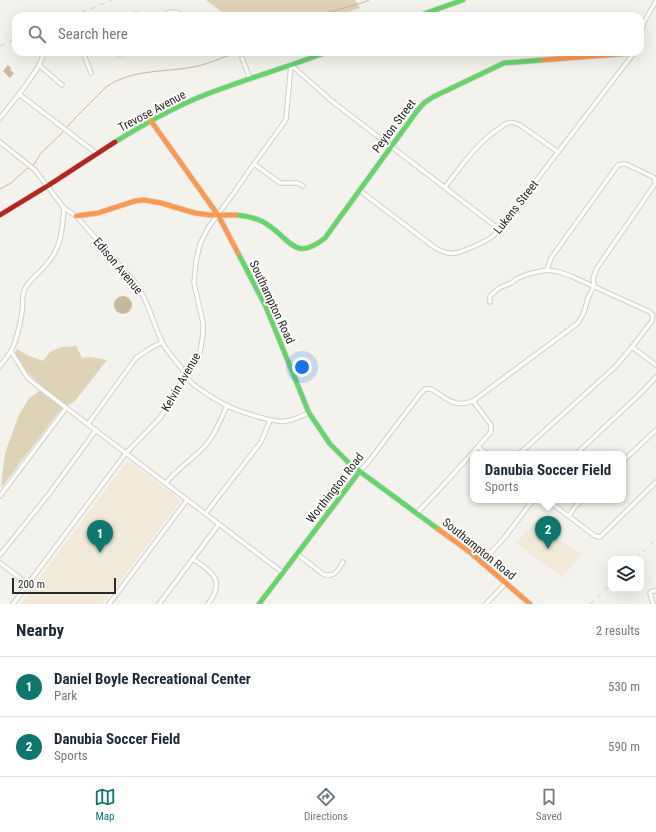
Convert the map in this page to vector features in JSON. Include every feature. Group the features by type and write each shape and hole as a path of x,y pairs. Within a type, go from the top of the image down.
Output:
{"street":[{"path":"429,12 463,0"},
{"path":"644,22 656,1"},
{"path":"0,118 39,65 43,56"},
{"path":"85,56 91,73"},
{"name":"Trevose Avenue","path":"0,215 96,153 151,121 195,99 316,56"},
{"name":"Peyton Street","path":"218,215 241,215 257,220 271,227 289,244 300,248 311,248 325,238 417,111 427,101 501,64 517,61 590,56"},
{"name":"Lukens Street","path":"359,190 444,252 455,253 462,251 493,236 632,56"},
{"path":"242,58 250,79"},
{"path":"39,65 62,85"},
{"path":"291,65 333,102 499,229"},
{"name":"Kelvin Avenue","path":"13,604 126,453 160,418 200,352 203,335 203,323 194,284 196,261 200,244 208,228 283,124 286,118 291,65"},
{"path":"19,94 96,153"},
{"name":"Southampton Road","path":"151,121 218,215 266,307 309,413 330,444 351,465 482,562 530,604"},
{"path":"445,187 480,144 494,131 507,124 514,123 520,125 558,152"},
{"name":"Edison Avenue","path":"0,142 33,168 64,208 76,216 125,271 146,300 162,342 188,380 215,400 237,411 279,422 286,422 309,413"},
{"path":"254,164 280,183 298,183 303,186"},
{"path":"474,451 491,432 492,427 473,401 578,322 584,312 588,298 594,286 593,278 597,268 655,184 655,179 626,164 618,165 551,258 547,270"},
{"path":"76,216 103,212 135,201 144,200 159,202 202,214 218,215"},
{"path":"0,366 11,351 17,337 24,291 30,281 46,265 55,253 60,242 64,208"},
{"path":"490,302 490,296 495,291 518,278 535,272 547,270 571,276 650,312 653,316 652,322 616,366 522,451"},
{"path":"88,424 136,358 162,342"},
{"path":"632,347 656,365"},
{"path":"11,351 27,377 35,384 282,572"},
{"path":"579,451 641,393 656,376"},
{"name":"Worthington Road","path":"259,604 282,572 425,389 429,388 450,402 454,403 464,404 473,401"},
{"path":"166,483 172,475 211,439 227,406"},
{"path":"0,496 66,408"},
{"path":"206,513 260,442 270,420"},
{"path":"0,556 49,494 96,430"},
{"path":"626,458 656,430"},
{"path":"478,447 483,451"},
{"path":"417,513 470,456"},
{"path":"551,503 595,536 601,536 656,482"},
{"path":"109,604 187,500"},
{"path":"482,562 505,537 531,503"},
{"path":"569,516 579,503"},
{"path":"159,604 219,524"},
{"path":"297,554 327,576 334,574 343,562"},
{"path":"193,559 212,573 216,580 216,592 208,604"},
{"path":"0,563 28,584"},
{"path":"486,604 506,583"},
{"path":"653,604 650,593 652,591 656,591"}],"shaded area":[{"path":"206,0 355,0 360,8 348,12 222,12"},
{"path":"8,65 11,68 10,70 14,73 10,78 3,71"},
{"path":"123,296 129,299 132,305 129,311 123,314 117,311 114,305 117,299"},
{"path":"76,346 82,358 91,357 107,360 75,401 61,409 1,488 5,453 19,415 29,398 37,393 42,387 26,371 15,353 17,349 27,355 43,361 50,352 61,347"},
{"path":"128,460 179,499 180,502 103,604 20,604"},
{"path":"534,522 581,554 563,578 516,543"}],"waterway":[{"path":"330,12 369,0"},
{"path":"32,165 41,153 75,118 106,87 116,81 139,74 198,66 228,56"},
{"path":"0,189 11,183 29,167"}],"railway":[{"path":"82,12 112,0"},
{"path":"0,46 12,41"},
{"path":"639,556 656,539"},
{"path":"590,604 608,587"}],"traffic: fast":[{"path":"429,12 463,0"},
{"path":"115,142 154,119 195,99 316,56"},
{"path":"236,215 261,221 294,246 307,248 315,245 325,238 424,103 433,97 504,63 543,60"},
{"path":"238,253 266,307 309,413 330,444 351,465 438,529"},
{"path":"259,604 360,471"}],"traffic: slow":[{"path":"543,60 594,56"},
{"path":"151,121 218,215 238,253"},
{"path":"76,216 98,213 135,201 144,200 161,203 195,213 210,215 236,215"},
{"path":"438,529 471,553 530,604"}],"traffic: jam":[{"path":"0,215 115,142"}],"place":[{"name":"Danubia Soccer Field","path":"548,549"},
{"name":"Daniel Boyle Recreational Center","path":"100,553"}]}
